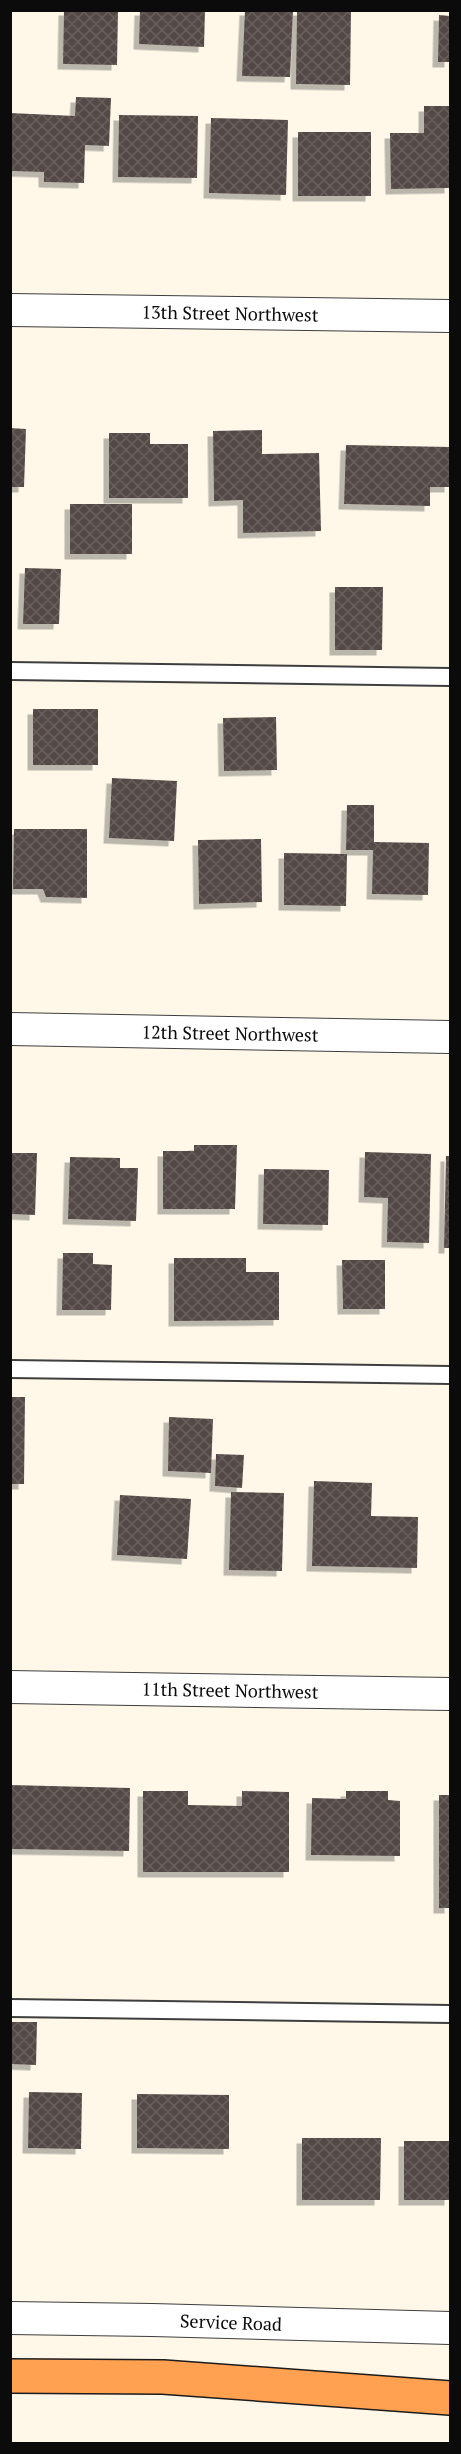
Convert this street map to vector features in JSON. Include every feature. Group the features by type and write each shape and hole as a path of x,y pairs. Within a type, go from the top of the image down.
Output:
{"highway":[{"path":"10,2376 164,2377 450,2398"}],"street":[{"name":"13th Street Northwest","path":"10,310 450,316"},
{"name":"12th Street Northwest","path":"10,1029 450,1037"},
{"name":"11th Street Northwest","path":"10,1687 450,1694"},
{"name":"Service Road","path":"10,2318 450,2328"}],"lane":[{"path":"10,671 450,677"},
{"path":"10,1369 450,1375"},
{"path":"10,2008 450,2014"}],"building":[{"path":"64,10 118,10 117,65 63,64"},
{"path":"140,10 205,10 204,47 139,44"},
{"path":"245,10 293,10 290,77 242,76"},
{"path":"297,10 351,10 350,85 296,84"},
{"path":"439,15 450,16 450,62 438,62"},
{"path":"76,97 111,98 109,146 85,145 84,183 44,182 44,172 10,171 10,113 75,116"},
{"path":"424,106 450,106 450,188 391,189 390,133 424,133"},
{"path":"119,115 198,116 197,178 118,177"},
{"path":"211,118 288,120 286,195 209,193"},
{"path":"298,132 371,132 371,196 298,196"},
{"path":"10,428 26,429 24,487 10,487"},
{"path":"262,430 262,454 319,453 321,531 243,533 243,500 214,501 213,431"},
{"path":"109,433 150,433 150,444 188,444 188,498 109,498"},
{"path":"346,445 450,447 450,487 430,487 430,506 344,504"},
{"path":"70,504 132,504 132,554 70,554"},
{"path":"25,568 61,569 59,624 23,624"},
{"path":"335,587 383,587 382,650 335,650"},
{"path":"33,709 98,709 98,765 33,765"},
{"path":"276,717 277,770 224,771 223,718"},
{"path":"112,778 177,781 174,841 109,838"},
{"path":"347,805 374,805 374,842 429,843 428,895 372,894 373,850 346,850"},
{"path":"14,829 87,829 87,898 46,897 43,889 13,889"},
{"path":"261,839 262,902 199,904 198,840"},
{"path":"284,853 347,854 346,906 284,905"},
{"path":"194,1145 237,1145 235,1209 163,1209 163,1151 194,1151"},
{"path":"365,1152 431,1154 429,1243 387,1242 388,1198 364,1197"},
{"path":"10,1153 37,1153 35,1215 10,1214"},
{"path":"446,1156 450,1156 450,1248 444,1248"},
{"path":"70,1157 120,1158 120,1168 138,1168 136,1221 68,1219"},
{"path":"264,1169 329,1170 328,1225 263,1224"},
{"path":"63,1253 93,1253 93,1264 112,1265 111,1310 62,1310"},
{"path":"174,1258 246,1258 246,1272 279,1272 279,1320 174,1321"},
{"path":"342,1260 385,1260 385,1309 343,1309"},
{"path":"10,1397 25,1397 24,1484 10,1484"},
{"path":"169,1417 213,1419 211,1473 168,1471"},
{"path":"216,1454 244,1455 242,1488 215,1486"},
{"path":"314,1481 372,1483 371,1516 418,1517 417,1568 312,1566"},
{"path":"231,1492 284,1493 282,1571 229,1570"},
{"path":"120,1495 191,1499 187,1559 117,1555"},
{"path":"10,1785 130,1788 129,1851 10,1849"},
{"path":"143,1791 188,1791 188,1805 242,1806 242,1791 289,1792 289,1872 143,1872"},
{"path":"346,1791 388,1791 388,1800 400,1801 400,1856 311,1855 312,1798 346,1799"},
{"path":"439,1795 450,1795 450,1908 439,1908"},
{"path":"10,2022 37,2022 36,2065 10,2064"},
{"path":"29,2092 82,2093 81,2149 28,2148"},
{"path":"137,2094 229,2095 229,2149 137,2148"},
{"path":"302,2138 381,2138 380,2200 302,2200"},
{"path":"404,2141 450,2141 450,2200 404,2200"}]}
